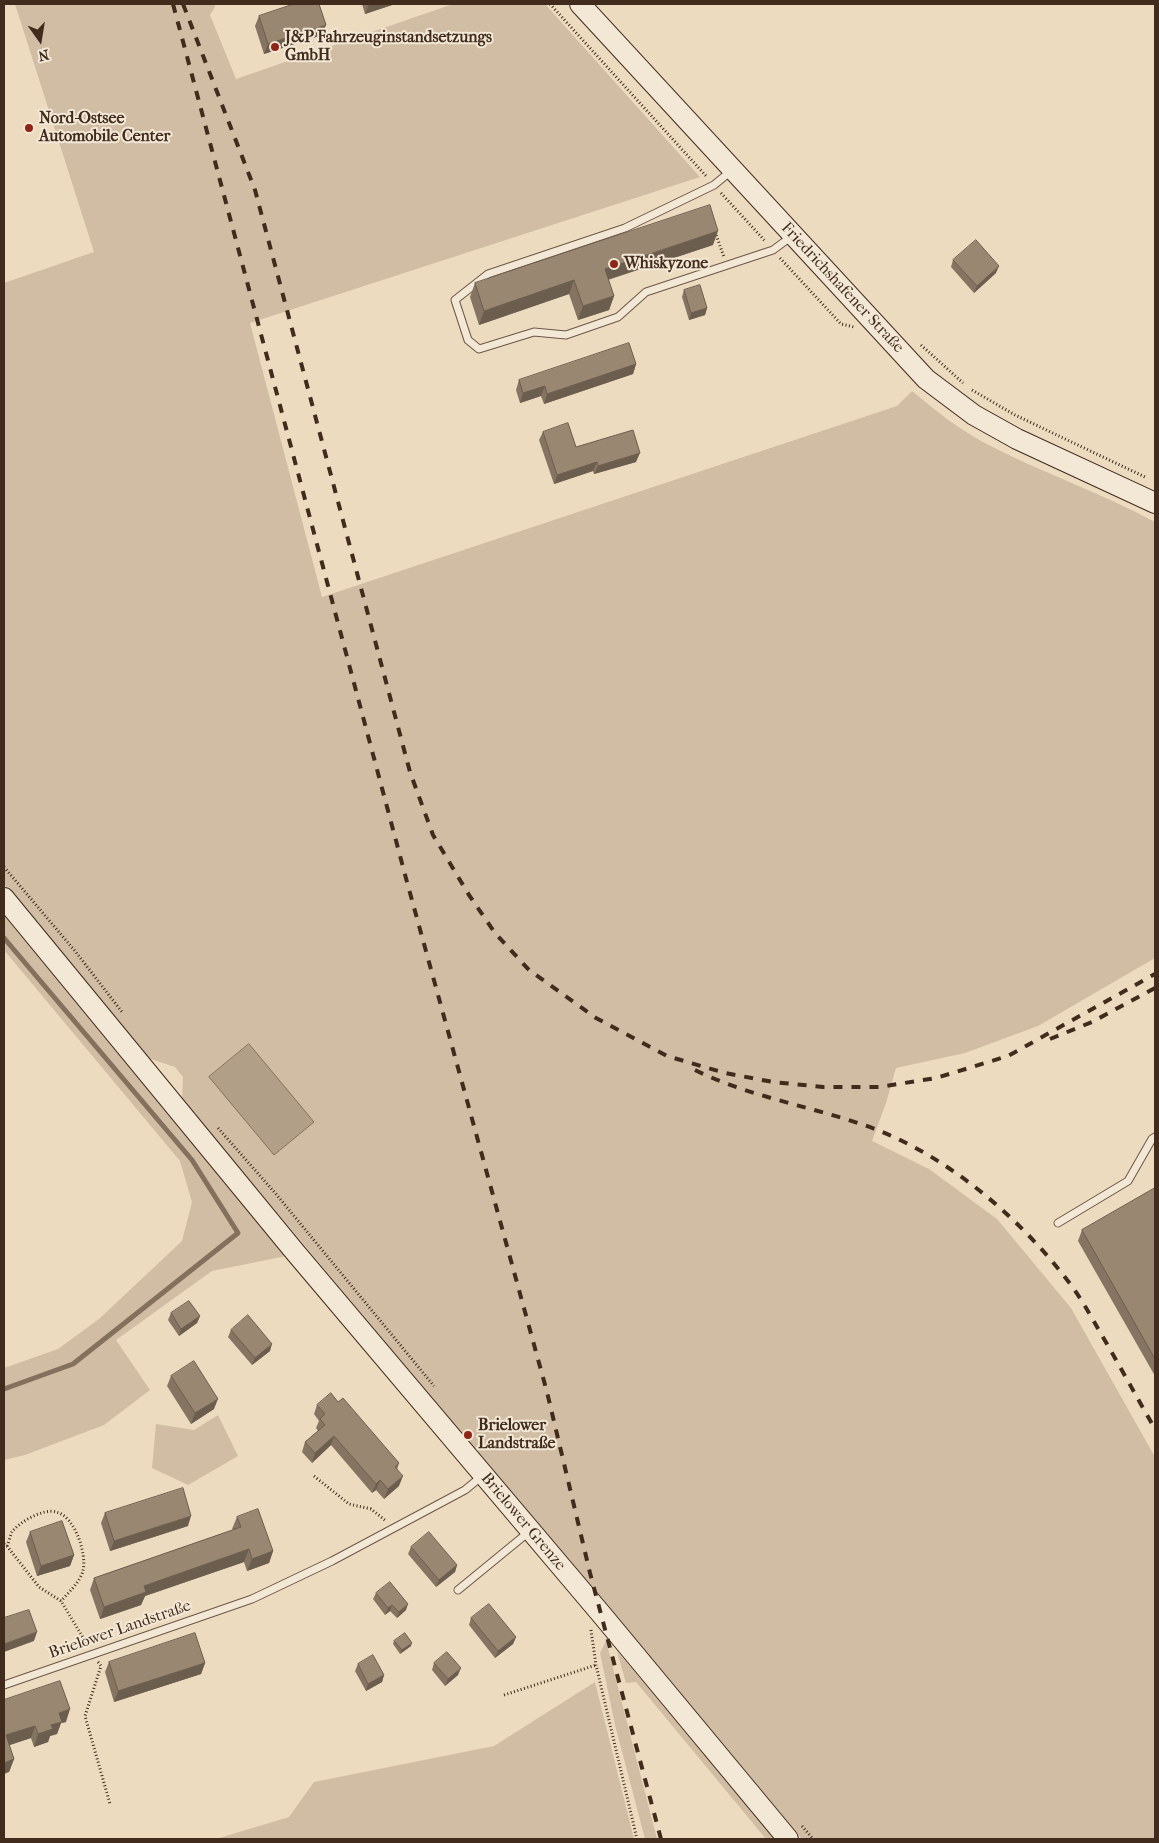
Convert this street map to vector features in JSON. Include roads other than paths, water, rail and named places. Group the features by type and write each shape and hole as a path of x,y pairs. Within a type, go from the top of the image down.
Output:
{"main road":[{"name":"Friedrichshafener Straße","path":"580,4 926,379 974,415 1017,439 1155,503"},
{"name":"Brielower Grenze","path":"4,898 295,1252 530,1530 794,1832"}],"lane":[{"path":"733,170 714,185 625,228 488,274 455,300 468,340 479,350 534,332 566,335 618,317 646,292 773,250 794,235"},
{"path":"1058,1223 1128,1181 1152,1139 1155,1137"},
{"name":"Brielower Landstraße","path":"4,1685 252,1599 308,1573 465,1490 483,1474"},
{"path":"458,1590 530,1530"}],"waterway":[{"path":"4,938 192,1160 238,1233 73,1364 4,1389"}],"railway":[{"path":"173,4 407,882 547,1392 590,1573 661,1839"},
{"path":"183,4 255,190 410,772 433,835 469,895 495,933 529,970 596,1018 667,1056 725,1073 773,1082 823,1087 879,1087 936,1078 1008,1056 1155,974"},
{"path":"1050,1039 1092,1022 1155,988"},
{"path":"695,1070 739,1088 875,1129 931,1157 958,1174 984,1194 1031,1237 1071,1285 1090,1314 1155,1429"}],"place":[{"name":"J&P Fahrzeuginstandsetzungs GmbH","path":"275,47"},
{"name":"Nord-Ostsee Automobile Center","path":"29,128"},
{"name":"Whiskyzone","path":"614,264"},
{"name":"Brielower Landstraße","path":"468,1435"}]}
